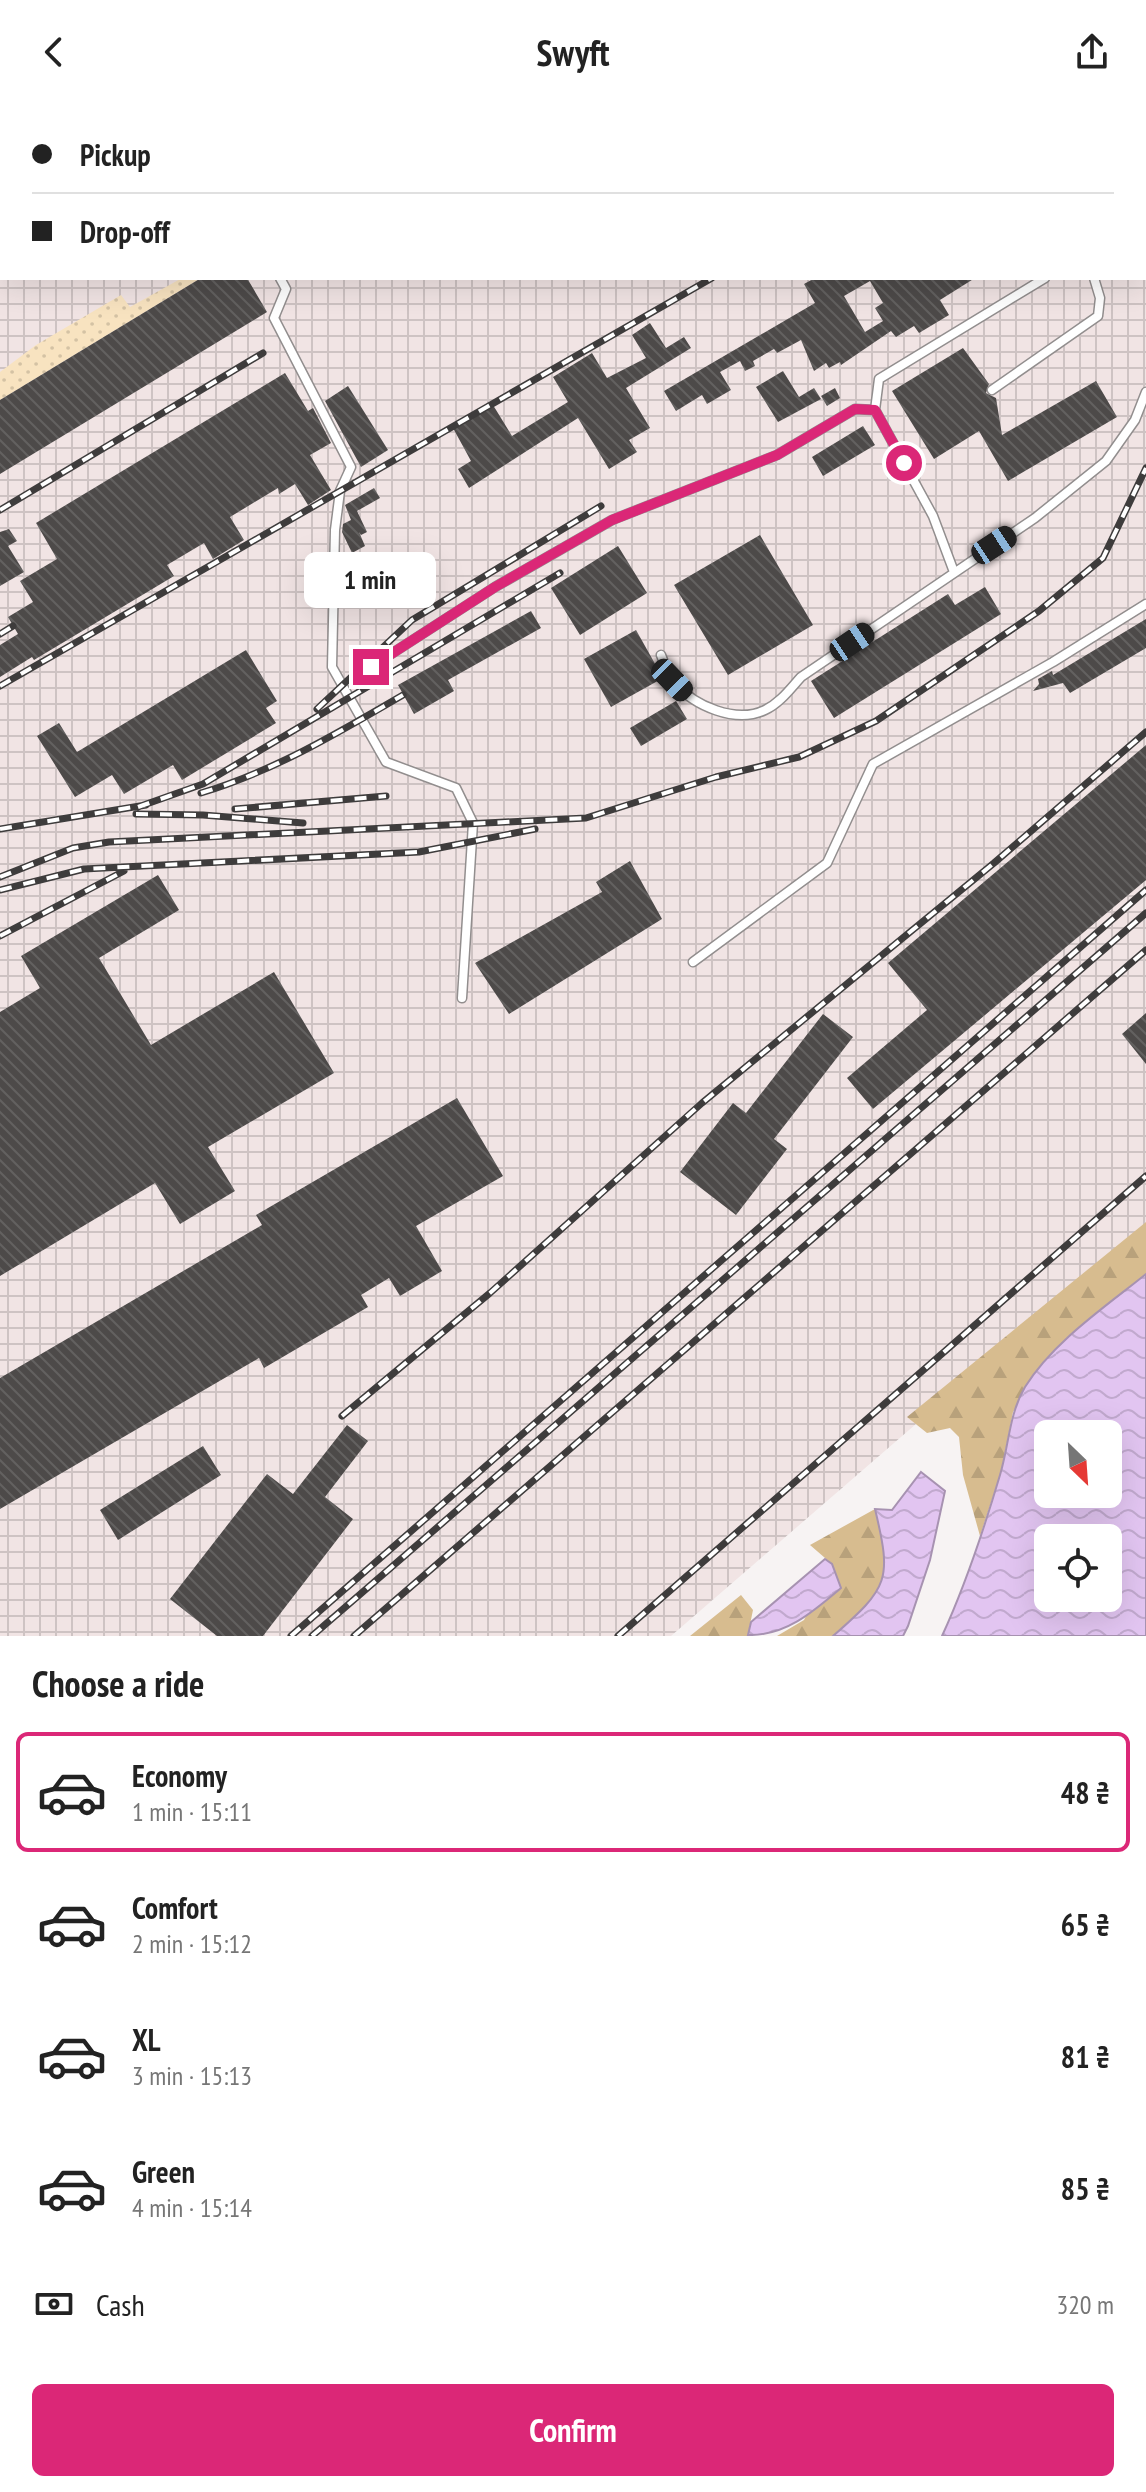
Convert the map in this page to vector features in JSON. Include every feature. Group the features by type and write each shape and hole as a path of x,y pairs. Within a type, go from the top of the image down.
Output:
{"lane":[{"path":"281,280 286,289 274,318 351,467 340,491 335,530 332,667 386,762 456,788 473,823 462,998"},
{"path":"954,572 933,516 875,410 879,379 1042,280"},
{"path":"992,390 1098,316 1100,298 1095,280"},
{"path":"661,655 672,680 688,698 725,713 741,716 762,712 778,703 801,677 1035,518 1106,461 1135,420 1146,392"},
{"path":"371,667 495,587 612,520 777,455 855,409 875,410"},
{"path":"693,962 827,863 873,764 1053,662 1146,604"}],"shaded area":[{"path":"0,280 1146,280 1146,1225 671,1636 0,1636"},
{"path":"178,280 198,280 0,400 0,372 36,345 121,295 130,307"}],"green space":[{"path":"1146,1222 1146,1274 1046,1361 1013,1412 1001,1472 980,1536 963,1475 959,1437 950,1428 927,1433 907,1417"},
{"path":"875,1509 884,1567 881,1581 866,1605 833,1636 777,1636 804,1620 832,1564 810,1545"},
{"path":"741,1595 753,1610 748,1634 752,1636 690,1636"}],"water":[{"path":"1146,1274 1146,1636 942,1636 981,1536 1020,1397 1050,1355 1097,1312"},
{"path":"921,1472 945,1491 930,1560 903,1636 833,1636 866,1605 881,1581 883,1552 875,1509 892,1510"},
{"path":"825,1559 832,1564 841,1588 787,1627 748,1635 751,1622"}],"building":[{"path":"198,280 248,280 267,312 0,474 0,400"},
{"path":"811,280 972,280 940,300 949,315 919,333 914,326 896,337 891,331 841,365 840,362 829,368 826,363 814,371 801,340 777,353 774,349 753,361 755,366 745,371 740,361 720,372 731,390 707,404 702,395 676,411 664,391 815,303 804,284","holes":["870,281 883,303 875,308 883,321 865,332 844,296"]},
{"path":"650,323 666,348 684,337 691,348 626,388 650,428 629,440 637,452 609,469 578,418 469,488 458,469 471,461 453,428 493,405 512,436 568,402 553,377 592,353 607,378 646,358 632,335"},
{"path":"963,348 989,384 986,393 996,398 1002,435 1096,381 1117,417 1008,481 979,431 934,459 892,391"},
{"path":"783,371 799,397 814,388 821,399 778,422 756,387"},
{"path":"285,373 308,411 313,408 331,443 310,455 331,490 308,505 295,484 279,494 278,488 230,517 244,540 213,559 204,543 167,565 174,576 0,677 0,645 18,634 8,617 33,602 20,581 57,559 36,523"},
{"path":"348,386 388,450 361,467 325,401"},
{"path":"835,388 840,398 827,406 821,396"},
{"path":"863,426 875,445 823,476 812,457"},
{"path":"374,488 380,498 357,511 367,532 361,535 359,532 365,546 352,553 342,532 343,524 351,520 345,505"},
{"path":"9,529 17,541 8,546 24,572 0,586 0,532"},
{"path":"760,535 813,625 728,675 674,585"},
{"path":"618,546 647,593 580,635 551,588"},
{"path":"985,587 1001,614 834,718 811,681 948,594 955,605"},
{"path":"531,611 541,628 448,680 454,691 414,714 398,685"},
{"path":"1146,619 1146,648 1070,693 1063,683 1033,691 1039,684 1038,679 1052,671 1053,675"},
{"path":"636,630 663,678 611,707 584,659"},
{"path":"246,650 277,701 266,708 276,723 182,780 173,765 124,794 112,775 75,797 37,736 59,723 77,752"},
{"path":"676,701 687,719 641,746 630,728"},
{"path":"1146,745 1146,880 873,1109 847,1078 927,1010 888,963"},
{"path":"630,861 662,919 509,1014 475,963 602,892 596,882"},
{"path":"158,875 179,910 99,958 151,1045 274,972 334,1073 208,1147 235,1191 180,1224 155,1183 0,1276 0,1012 40,988 21,956"},
{"path":"1146,1013 1146,1064 1122,1034"},
{"path":"823,1014 853,1037 774,1139 787,1149 736,1215 680,1172 733,1103 746,1113"},
{"path":"457,1098 503,1176 416,1226 442,1271 400,1296 389,1278 361,1295 368,1307 264,1368 259,1358 0,1509 0,1378 262,1225 256,1215"},
{"path":"347,1425 368,1441 325,1497 353,1519 263,1636 217,1636 170,1599 267,1474 293,1494"},
{"path":"203,1446 221,1475 118,1540 100,1510"}],"railway":[{"path":"0,686 709,280"},
{"path":"0,510 263,353"},
{"path":"0,877 73,848 109,842 586,818 716,777 799,757 876,721 1039,611 1103,558 1146,468"},
{"path":"317,709 412,620 601,506"},
{"path":"138,807 203,784 560,573"},
{"path":"0,634 13,626"},
{"path":"201,793 280,762 403,695"},
{"path":"342,1416 490,1293 702,1103 994,863 1146,732"},
{"path":"235,809 386,796"},
{"path":"0,829 146,805"},
{"path":"136,814 203,815 303,823"},
{"path":"0,890 84,869 419,852 535,829"},
{"path":"0,936 124,871"},
{"path":"291,1636 1146,890"},
{"path":"312,1636 1146,913"},
{"path":"354,1636 1146,950"},
{"path":"618,1636 1146,1176"}],"route":[{"path":"371,667 495,587 612,520 777,455 855,409 866,407 875,410 904,463"}]}
